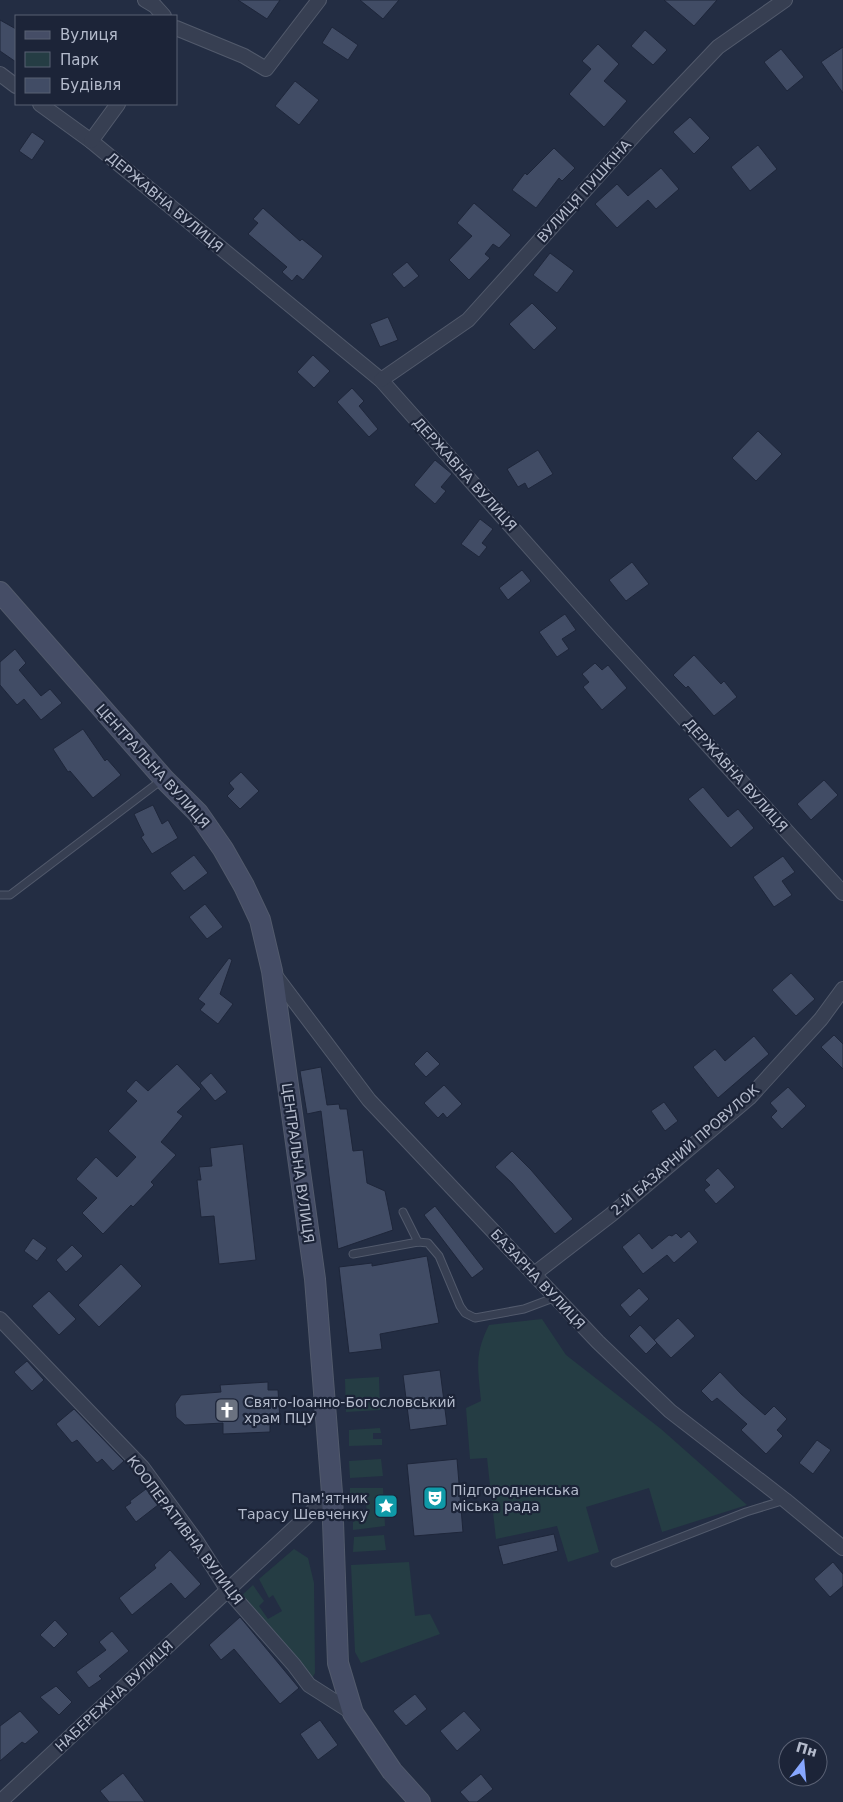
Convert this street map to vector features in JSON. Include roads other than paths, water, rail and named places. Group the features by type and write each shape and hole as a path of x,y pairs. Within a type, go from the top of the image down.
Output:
{"main road":[{"name":"ЦЕНТРАЛЬНА ВУЛИЦЯ","path":"0,592 164,779 198,813 240,878 260,920 272,971 315,1279 332,1492 338,1663 353,1713 392,1771 420,1802"}],"street":[{"path":"145,0 155,6 163,15"},
{"path":"178,29 244,56 266,69 319,0"},
{"name":"ВУЛИЦЯ ПУШКІНА","path":"381,380 468,320 640,128 718,47 785,0"},
{"path":"0,74 15,85"},
{"name":"ДЕРЖАВНА ВУЛИЦЯ","path":"41,105 91,141 381,380 603,630 843,893"},
{"path":"91,141 117,105"},
{"name":"БАЗАРНА ВУЛИЦЯ","path":"272,971 369,1100 598,1342 670,1411 785,1500 843,1548"},
{"name":"2-Й БАЗАРНИЙ ПРОВУЛОК","path":"534,1274 612,1214 749,1098 821,1019 843,989"},
{"name":"КООПЕРАТИВНА ВУЛИЦЯ","path":"0,1319 142,1467 197,1542 227,1589 309,1685 353,1713"},
{"name":"НАБЕРЕЖНА ВУЛИЦЯ","path":"0,1802 332,1492"}],"lane":[{"path":"0,895 10,895 164,779"},
{"path":"403,1212 418,1242"},
{"path":"354,1254 418,1242 428,1243 439,1256 460,1306 465,1313 475,1318 524,1309 556,1297"},
{"path":"615,1563 746,1512 785,1500"}],"place":[{"name":"Свято-Іоанно-Богословський храм ПЦУ","path":"227,1410"},
{"name":"Підгородненська міська рада","path":"435,1498"},
{"name":"Пам'ятник Тарасу Шевченку","path":"386,1506"}]}
